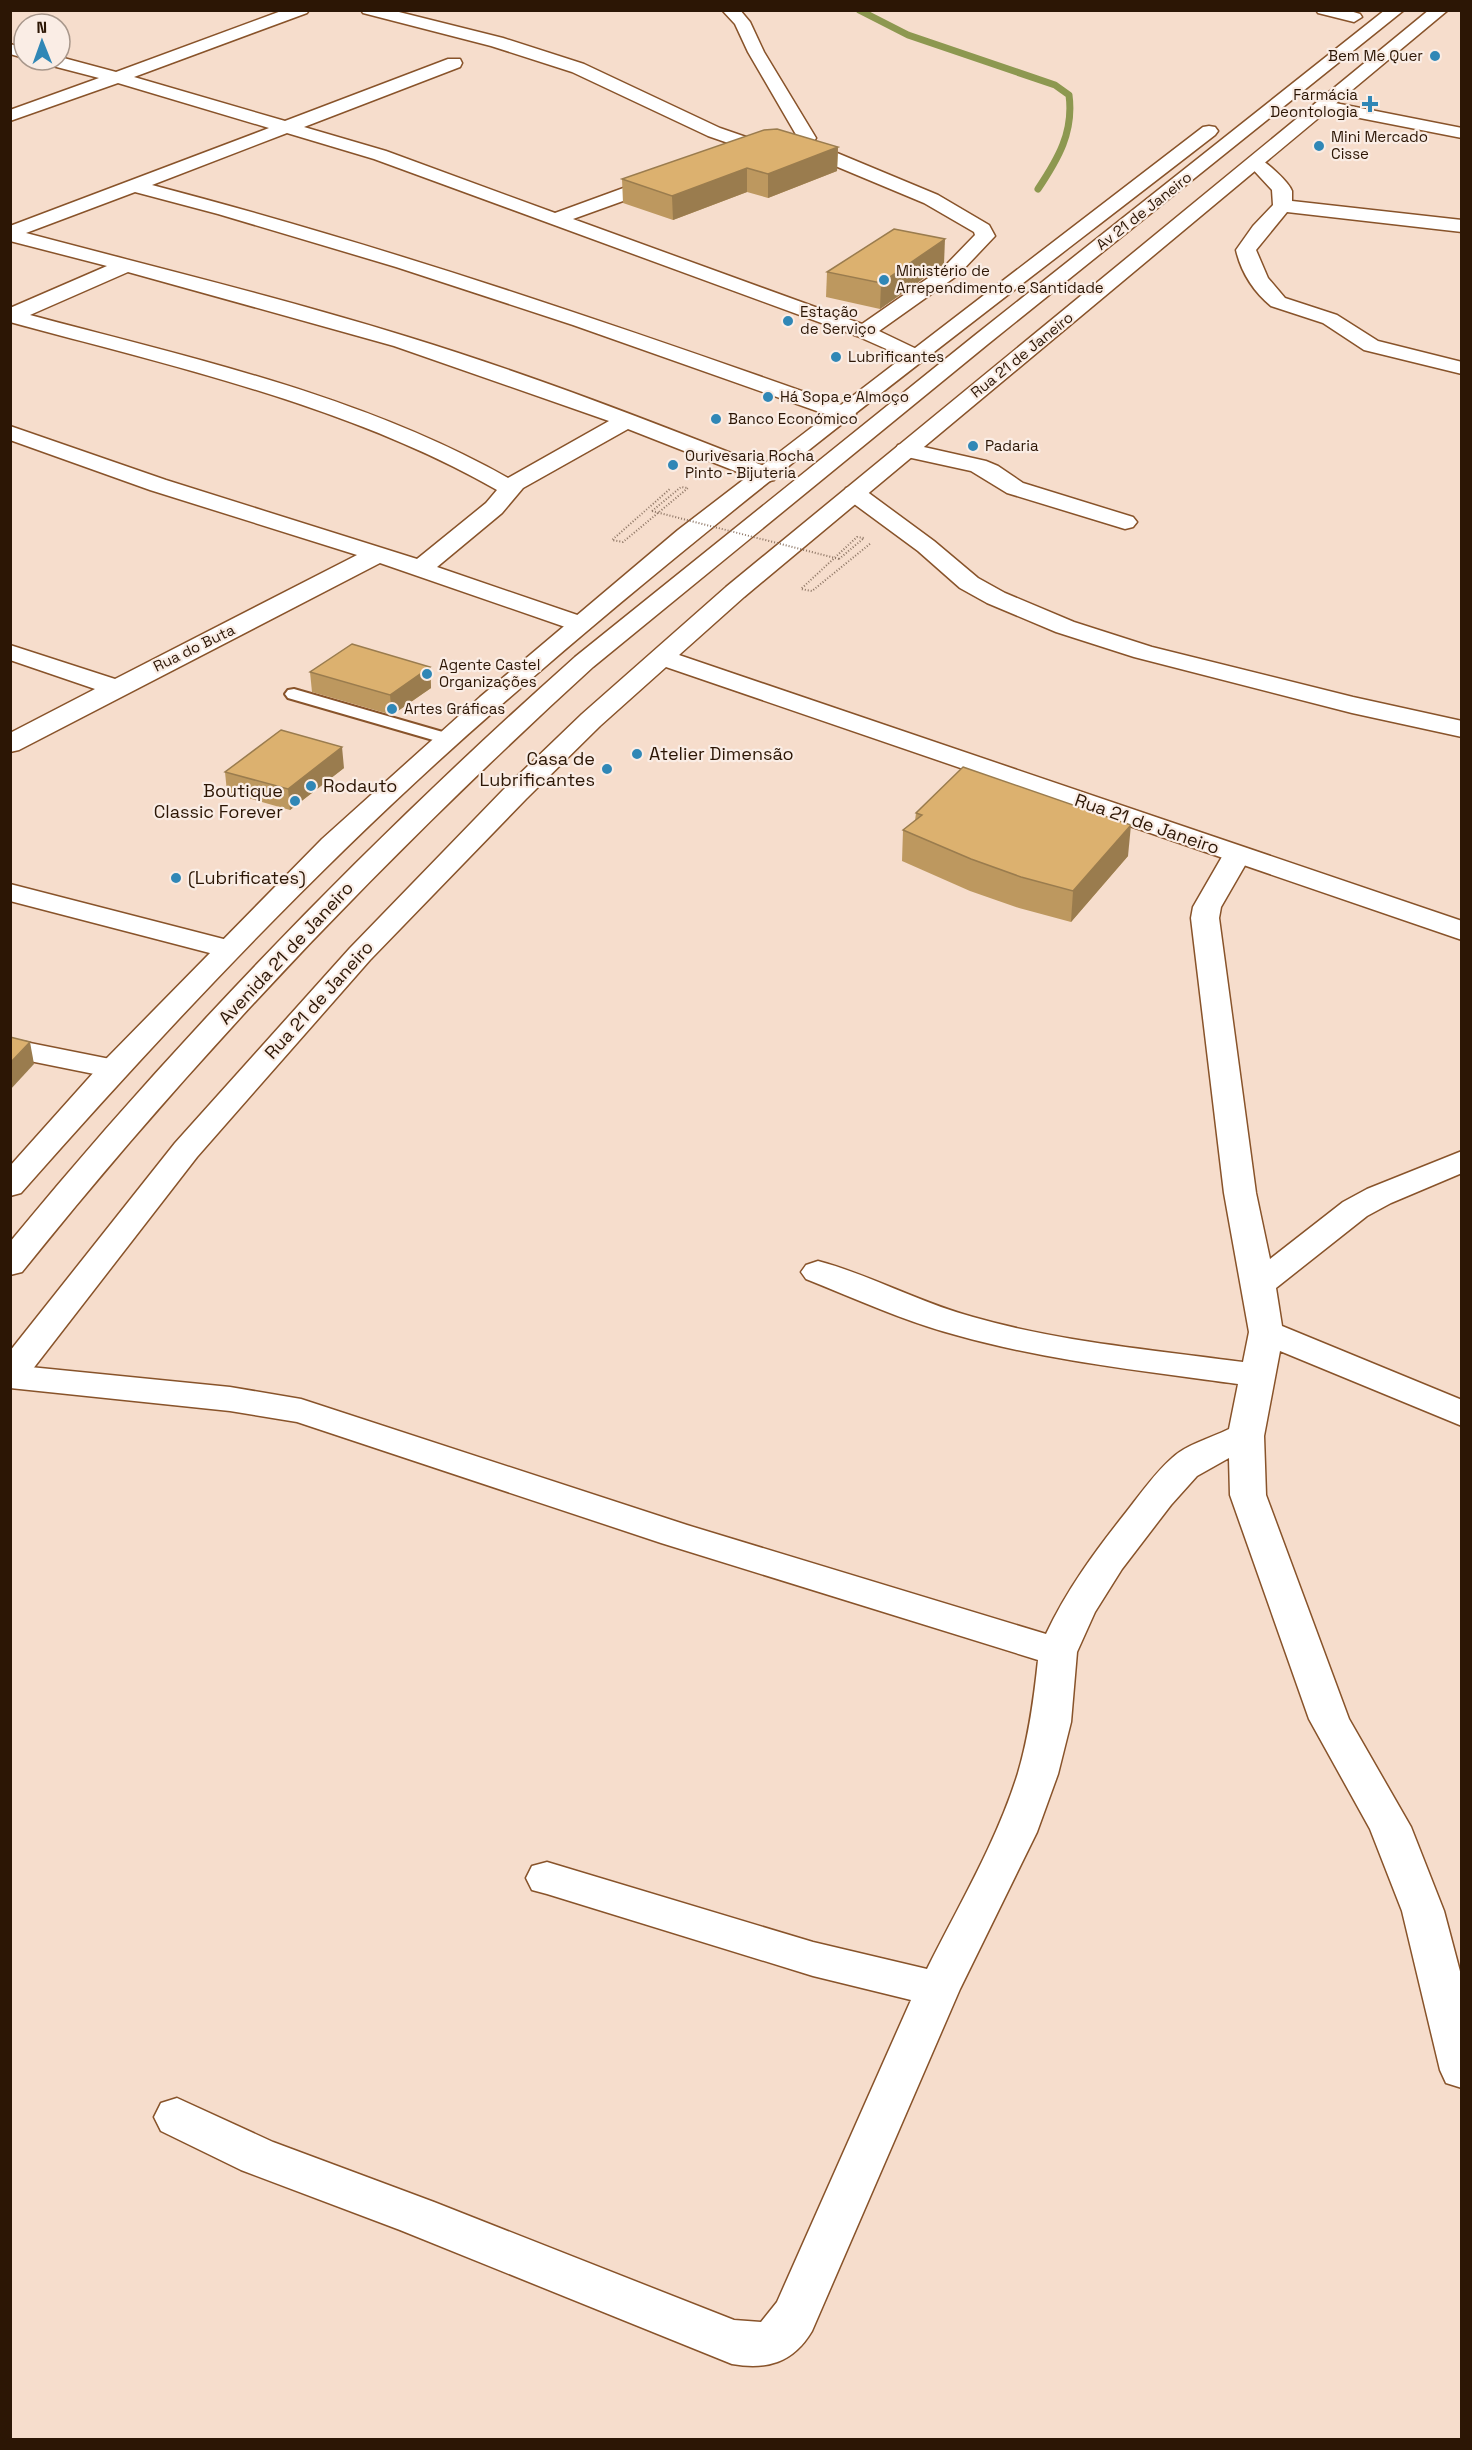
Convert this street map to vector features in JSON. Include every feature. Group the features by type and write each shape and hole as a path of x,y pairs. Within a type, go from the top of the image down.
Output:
{"street":[{"path":"10,116 301,10"},
{"path":"369,10 496,42 578,68 714,132 761,146"},
{"path":"729,156 761,146 799,144 807,138 756,52 742,22 730,10"},
{"path":"1324,10 1358,14"},
{"name":"Av 21 de Janeiro","path":"584,662 981,340 1396,10"},
{"name":"Rua 21 de Janeiro","path":"10,1375 186,1150 360,954 532,777 591,720 735,592 1440,10"},
{"path":"1335,32 1358,14"},
{"path":"10,234 454,63"},
{"path":"72,65 380,155 864,332 918,357"},
{"path":"1325,106 1461,133"},
{"path":"10,1186 114,1069 229,949 332,845 447,740 686,535 1223,120"},
{"path":"799,144 931,199 985,233 985,236 951,271 864,332"},
{"path":"1256,163 1283,192 1282,206 1260,230 1246,250 1255,272 1273,298 1278,302 1330,319 1371,346 1461,368"},
{"path":"555,219 688,171"},
{"path":"134,186 239,213 447,276 561,313 845,414"},
{"path":"1282,206 1461,226"},
{"path":"10,234 455,358 627,420 766,475"},
{"path":"11,316 125,266"},
{"path":"11,316 225,375 323,406 439,451 509,488"},
{"path":"420,569 494,508 509,488 627,420"},
{"path":"10,432 158,485 378,554 580,624"},
{"path":"906,450 978,466 990,471 1015,489 1125,522"},
{"path":"854,493 926,546 969,583 996,598 1065,627 1143,652 1352,705 1461,729"},
{"name":"Rua do Buta","path":"10,744 115,687 378,554"},
{"path":"10,652 115,687"},
{"name":"Rua 21 de Janeiro","path":"662,657 1461,931"},
{"name":"Avenida 21 de Janeiro","path":"10,1265 172,1075 325,909 532,708 584,662"},
{"path":"1237,855 1207,907 1205,930 1240,1193 1266,1332 1246,1436 1248,1495 1329,1719 1390,1827 1423,1911 1442,1981 1461,2070"},
{"path":"10,892 229,949"},
{"path":"10,1048 114,1069"},
{"path":"1259,1285 1355,1209 1409,1182 1461,1161"},
{"path":"818,1272 945,1321 989,1333 1068,1349 1257,1375"},
{"path":"1266,1332 1461,1414"},
{"path":"10,1375 230,1399 301,1411 674,1534 1058,1652"},
{"path":"177,2117 257,2156 417,2216 732,2342 749,2345 773,2343 786,2333 795,2316 938,1989 1016,1832 1038,1774 1051,1722 1058,1652 1077,1609 1109,1560 1158,1496 1184,1467 1195,1459 1246,1436"},
{"path":"547,1878 813,1959 938,1989"}],"lane":[{"path":"294,694 447,740"}],"path":[{"path":"671,488 612,540 623,542 688,488 681,487 652,511 839,559 864,538 857,537 801,589 812,591 871,543"}],"building":[{"path":"777,129 838,147 768,174 747,168 672,196 622,179 764,130"},
{"path":"894,229 945,239 881,283 827,272"},
{"path":"352,644 430,667 390,695 310,672"},
{"path":"281,730 342,747 288,789 225,772"},
{"path":"963,767 1131,825 1073,891 1021,877 903,830 922,815 916,813"},
{"path":"10,1037 30,1042 10,1063"}],"waterway":[{"path":"859,10 908,35 1055,85 1069,95 1067,133 1058,156 1038,189"}],"place":[{"name":"Bem Me Quer","path":"1435,56"},
{"name":"Farmácia Deontologia","path":"1370,104"},
{"name":"Mini Mercado Cisse","path":"1319,146"},
{"name":"Ministério de Arrependimento e Santidade","path":"884,280"},
{"name":"Estação de Serviço","path":"788,321"},
{"name":"Lubrificantes","path":"836,357"},
{"name":"Há Sopa e Almoço","path":"768,397"},
{"name":"Banco Económico","path":"716,419"},
{"name":"Padaria","path":"973,446"},
{"name":"Ourivesaria Rocha Pinto - Bijuteria","path":"673,465"},
{"name":"Agente Castel Organizações","path":"427,674"},
{"name":"Artes Gráficas","path":"392,709"},
{"name":"Atelier Dimensão","path":"637,754"},
{"name":"Casa de Lubrificantes","path":"607,769"},
{"name":"Rodauto","path":"311,786"},
{"name":"Boutique Classic Forever","path":"295,801"},
{"name":"(Lubrificates)","path":"176,878"}]}
